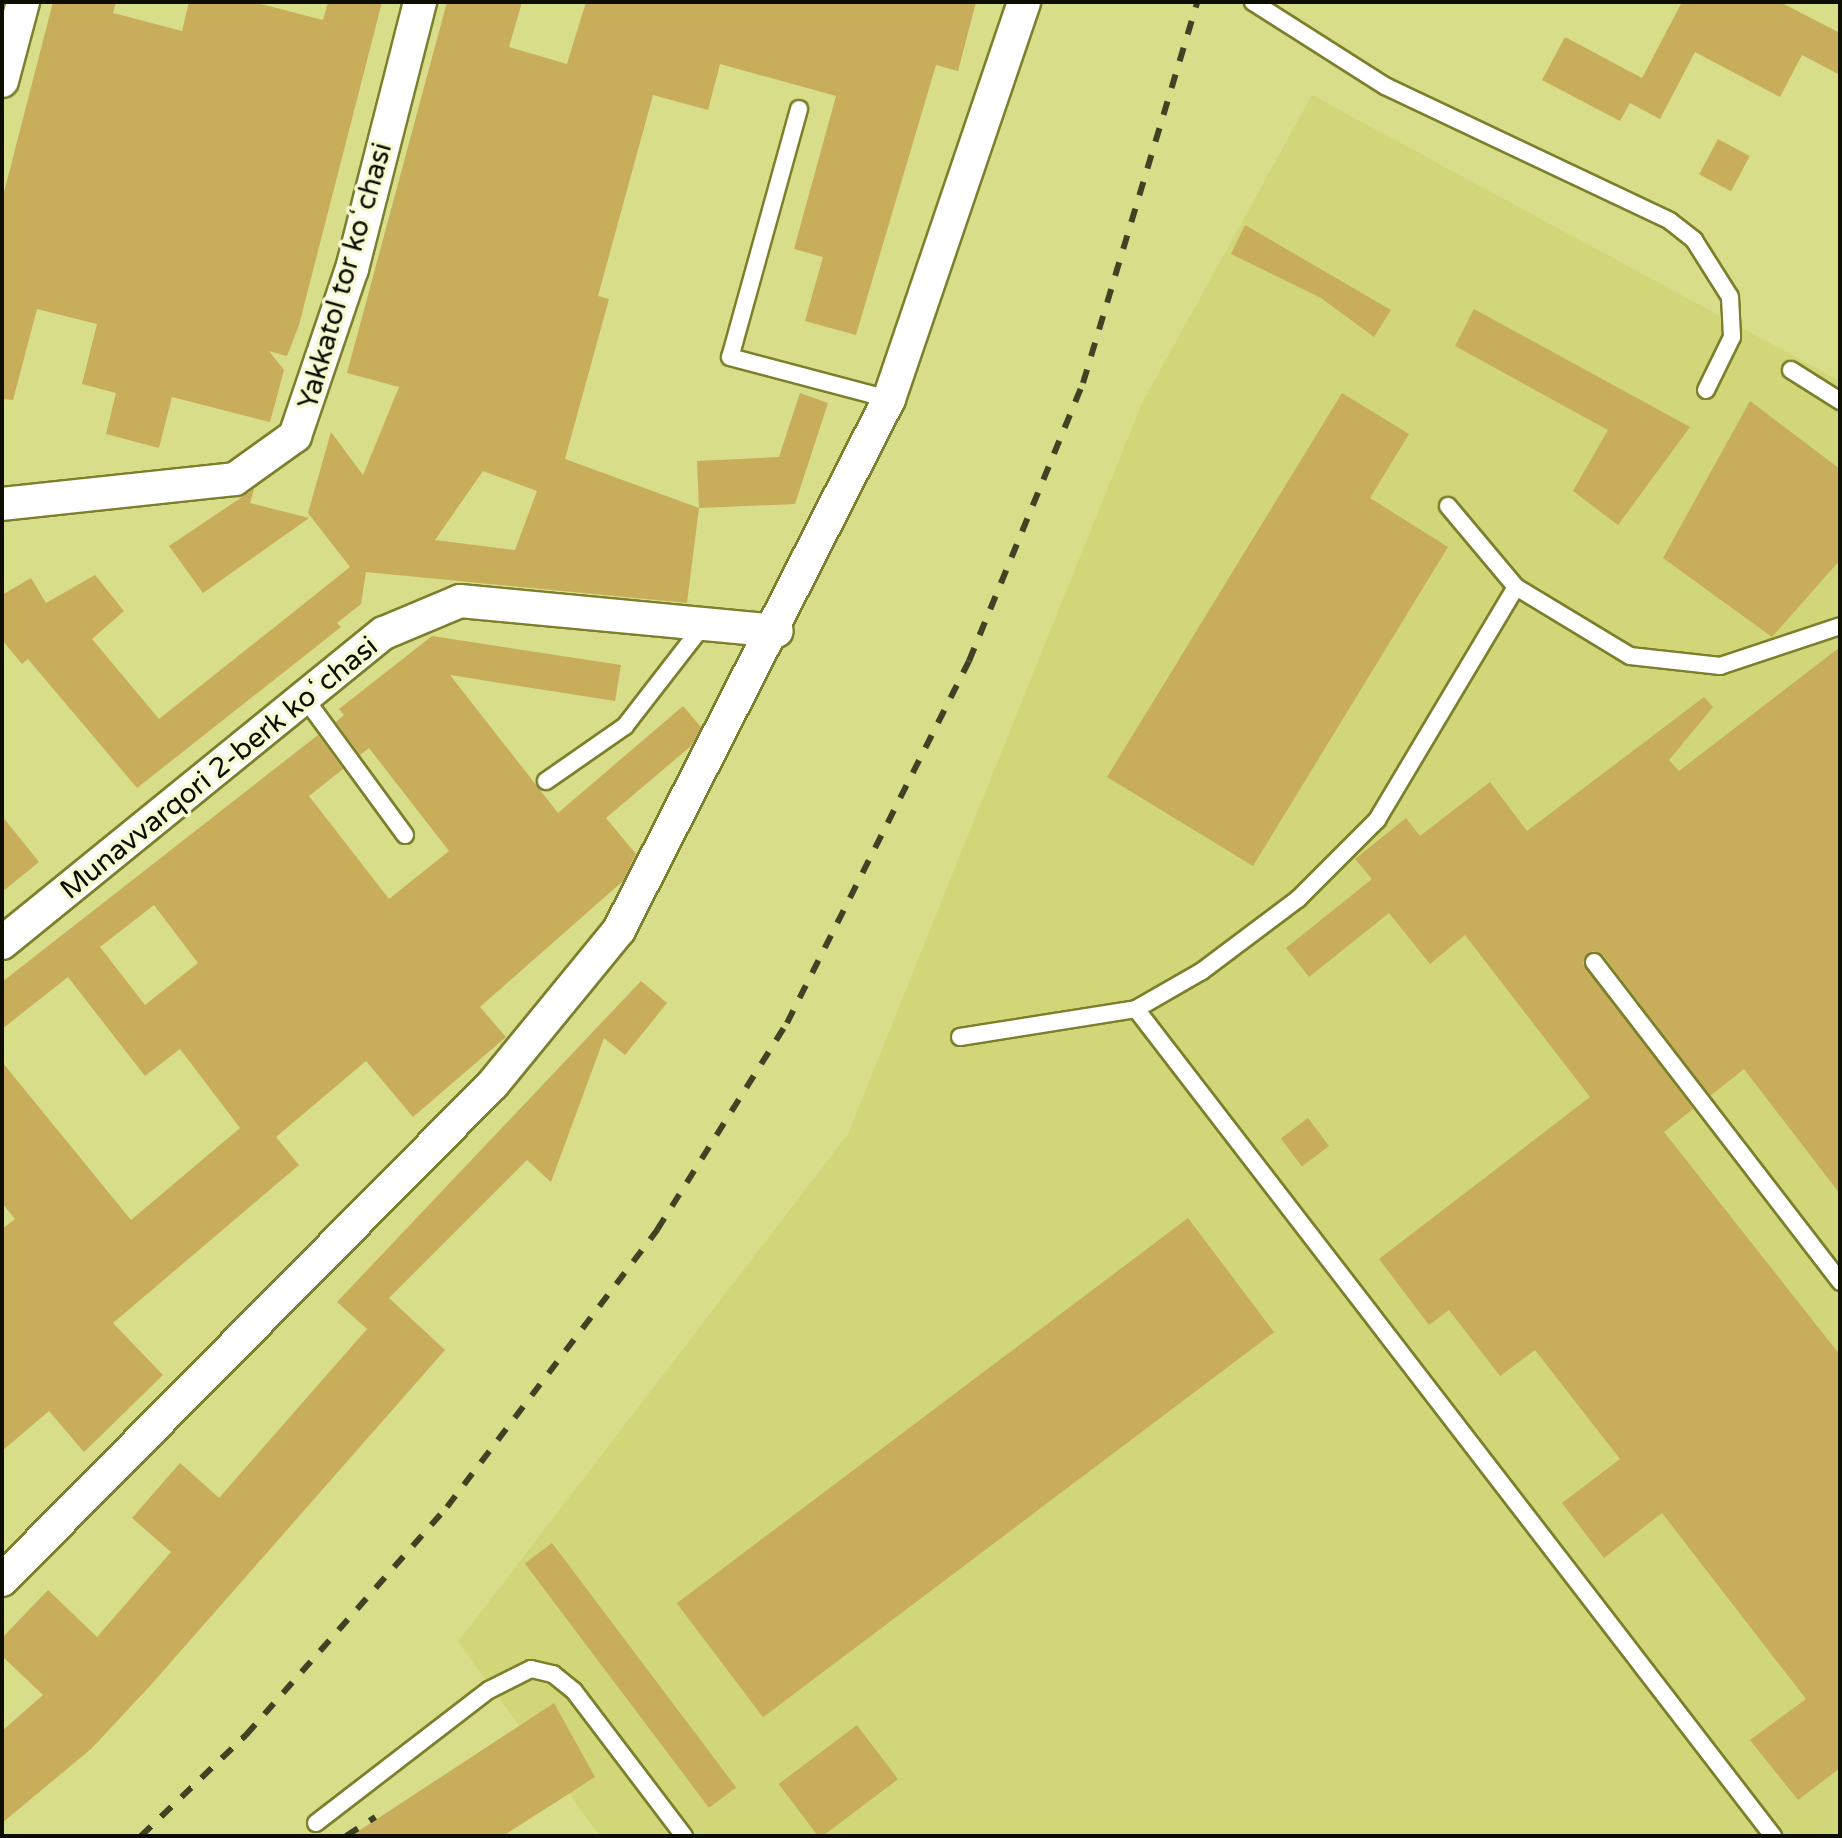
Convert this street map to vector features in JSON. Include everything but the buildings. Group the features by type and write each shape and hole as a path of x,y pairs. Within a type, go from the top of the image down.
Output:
{"street":[{"path":"2,81 23,2"},
{"name":"Yakkatol tor koʻchasi","path":"2,504 235,479 295,436 352,269 420,2"},
{"path":"2,1580 493,1084 610,942 777,631 889,399 1024,2"},
{"name":"Munavvarqori 2-berk koʻchasi","path":"2,943 384,633 460,601 777,631"}],"lane":[{"path":"1253,2 1385,86 1650,211 1694,240 1730,297 1732,337 1706,390"},
{"path":"799,109 730,357 889,399"},
{"path":"1791,370 1840,401"},
{"path":"1448,506 1516,587 1630,656 1677,666 1720,666 1840,626"},
{"path":"960,1037 1136,1009 1202,971 1298,899 1377,820 1516,587"},
{"path":"546,781 625,726 704,624"},
{"path":"304,697 405,835"},
{"path":"1594,962 1840,1282"},
{"path":"1136,1009 1773,1836"},
{"path":"316,1823 489,1690 531,1669 553,1674 574,1691 684,1836"}],"shaded area":[{"path":"1312,95 1840,381 1840,1836 600,1836 458,1642 848,1134 1141,405"}],"railway":[{"path":"141,1836 246,1735 447,1507 657,1230 787,1023 969,661 1083,383 1197,2"},
{"path":"346,1836 375,1817"}]}
